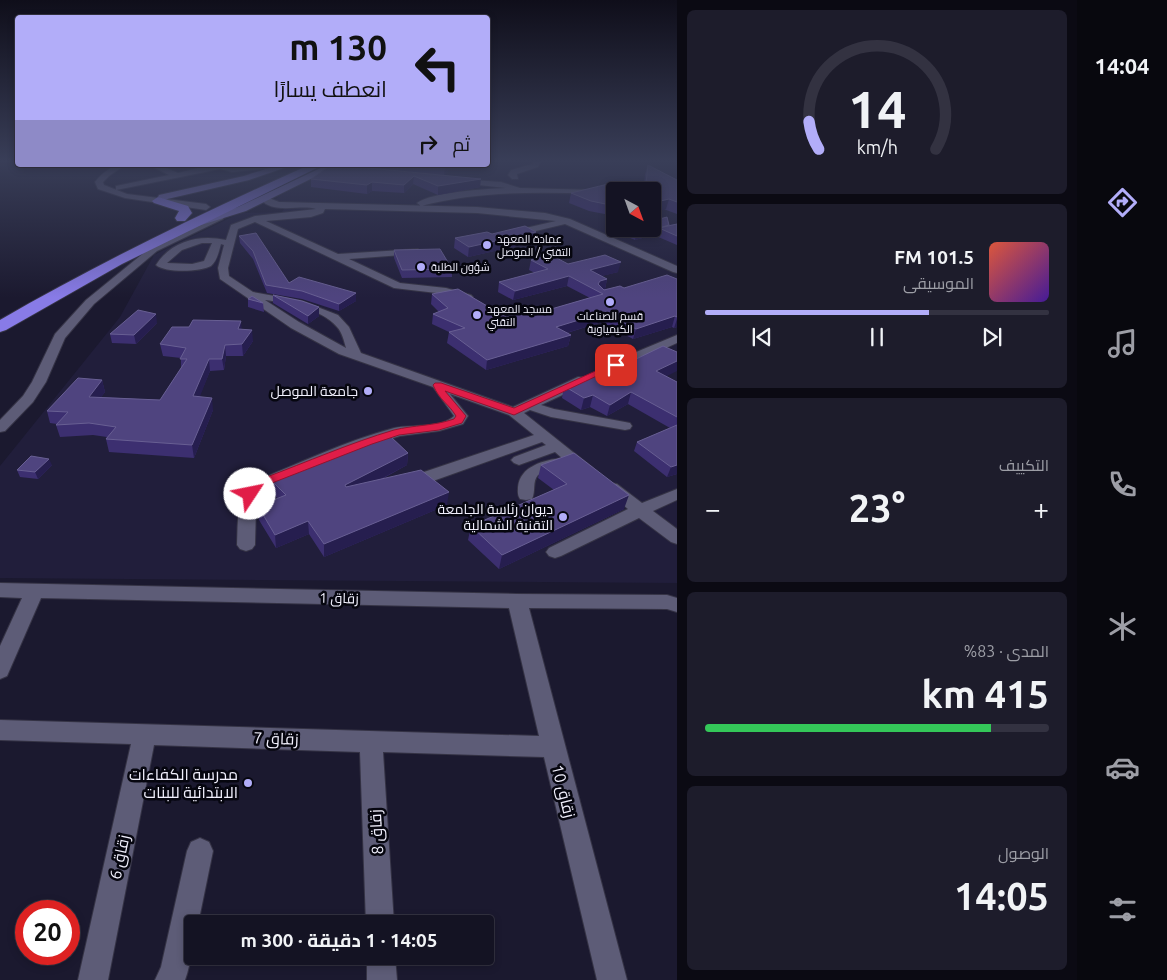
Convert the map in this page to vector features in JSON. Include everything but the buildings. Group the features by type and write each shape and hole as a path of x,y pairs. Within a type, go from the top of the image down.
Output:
{"highway":[{"path":"178,207 184,209 186,214 181,223"},
{"path":"0,327 207,207"},
{"path":"0,312 120,247 181,223 214,207"}],"main road":[{"path":"181,223 220,217 254,207"}],"street":[{"path":"296,207 474,215 490,213 548,216 567,221 674,273"},
{"path":"490,213 478,210 412,208 320,209 303,215 255,219 234,227 223,274 227,280 248,295 295,325 356,356 514,412 677,538"},
{"path":"0,428 28,399 39,382 59,337 90,302 154,249 220,217"},
{"path":"255,219 340,257 398,286 446,292 475,300"},
{"path":"500,237 567,221"},
{"path":"217,241 210,261 206,264 168,267 161,264 168,255 197,241 217,241 230,243"},
{"path":"340,257 429,250"},
{"path":"248,295 279,298 330,315 343,326 356,356"},
{"path":"514,412 677,339"},
{"path":"246,545 248,502 250,494 256,487 368,442 398,432 439,427 458,421 461,416 458,410 443,396 438,385"},
{"path":"529,405 551,413 625,426"},
{"path":"427,477 544,436"},
{"path":"519,460 557,446"},
{"path":"526,495 527,478 532,472 572,458"},
{"path":"556,552 640,510 675,498"},
{"name":"زقاق 1","path":"0,590 517,601 667,602 677,605"},
{"path":"0,670 34,591"},
{"name":"زقاق 10","path":"517,601 552,747 612,980"},
{"name":"زقاق 7","path":"0,730 552,747"},
{"name":"زقاق 6","path":"93,980 145,734"},
{"name":"زقاق 8","path":"371,741 380,915"},
{"path":"170,980 175,968 200,851"},
{"path":"381,965 382,980"}],"shaded area":[{"name":"جامعة الموصل","path":"285,207 606,207 606,238 661,238 661,207 677,207 677,583 0,578 0,466 120,317 154,255 240,213 282,212"}],"place":[{"name":"عمادة المعهد التقني / الموصل","path":"487,245"},
{"name":"شؤون الطلبة","path":"421,267"},
{"name":"قسم الصناعات الكيمياوية","path":"610,302"},
{"name":"مسجد المعهد التقني","path":"477,315"},
{"name":"جامعة الموصل","path":"368,391"},
{"name":"ديوان رئاسة الجامعة التقنية الشمالية","path":"563,517"},
{"name":"مدرسة الكفاءات الابتدائية للبنات","path":"248,783"}],"route":[{"path":"250,494 256,487 268,481 368,442 398,432 439,427 458,421 461,416 458,410 443,396 438,385 514,412 616,365"}]}
